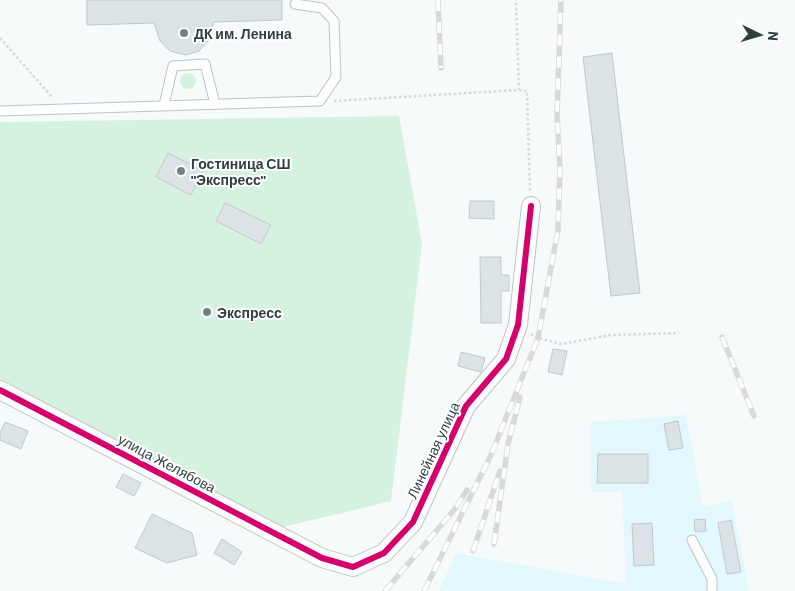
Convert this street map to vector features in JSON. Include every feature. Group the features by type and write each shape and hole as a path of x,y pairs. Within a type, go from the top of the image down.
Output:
{"street":[{"name":"Линейная улица","path":"322,558 353,567 384,553 413,522 466,406 506,359 518,325 531,206"},
{"name":"улица Желябова","path":"0,390 322,558"}],"lane":[{"path":"0,111 320,101 336,77 334,21 322,8 295,4"},
{"path":"164,106 173,66 204,64 215,104"},
{"path":"692,540 712,579 712,591"}],"path":[{"path":"516,0 519,90"},
{"path":"0,38 62,109"},
{"path":"320,101 527,91 531,206"},
{"path":"518,325 538,338 561,344 611,335 679,333"}],"shaded area":[{"path":"686,415 703,507 732,500 749,591 439,591 456,553 626,584 622,492 591,492 591,422"}],"green space":[{"path":"188,73 194,75 196,81 194,87 188,89 182,87 180,81 182,75"},
{"name":"Экспресс","path":"399,116 422,244 391,501 279,528 0,379 0,122"}],"building":[{"name":"ДК им. Ленина","path":"87,0 282,0 282,20 214,22 209,40 199,51 185,55 170,51 160,41 154,23 87,25"},
{"path":"612,53 640,293 611,296 583,57"},
{"path":"168,153 203,171 191,195 156,177"},
{"path":"470,201 494,201 494,219 469,218"},
{"path":"225,203 271,225 261,244 216,221"},
{"path":"480,257 501,257 501,275 509,275 509,291 501,291 501,323 481,323"},
{"path":"553,349 567,351 562,375 548,372"},
{"path":"461,352 485,358 481,372 458,366"},
{"path":"678,421 683,448 669,450 664,424"},
{"path":"5,422 28,431 21,449 0,440 0,433"},
{"path":"598,454 648,454 648,483 597,483"},
{"path":"123,474 141,483 134,496 116,487"},
{"path":"152,514 192,533 197,555 167,563 135,548"},
{"path":"705,519 706,531 695,532 694,520"},
{"path":"731,520 741,572 727,574 718,523"},
{"path":"652,523 654,565 634,566 632,524"},
{"path":"222,539 242,552 234,565 214,553"}],"railway":[{"path":"438,0 441,68"},
{"path":"424,591 491,455 538,338 558,230 560,169 557,115 561,0"},
{"path":"722,337 754,416"},
{"path":"494,544 508,444 520,397"},
{"path":"473,551 500,471"},
{"path":"385,591 455,509 467,490"}],"cycle path":[{"path":"0,390 322,558 353,567 384,553 413,522 466,406 506,359 518,325 531,206"}],"place":[{"name":"ДК им. Ленина","path":"184,33"},
{"name":"Гостиница СШ \"Экспресс\"","path":"181,171"},
{"name":"Экспресс","path":"207,312"}]}
